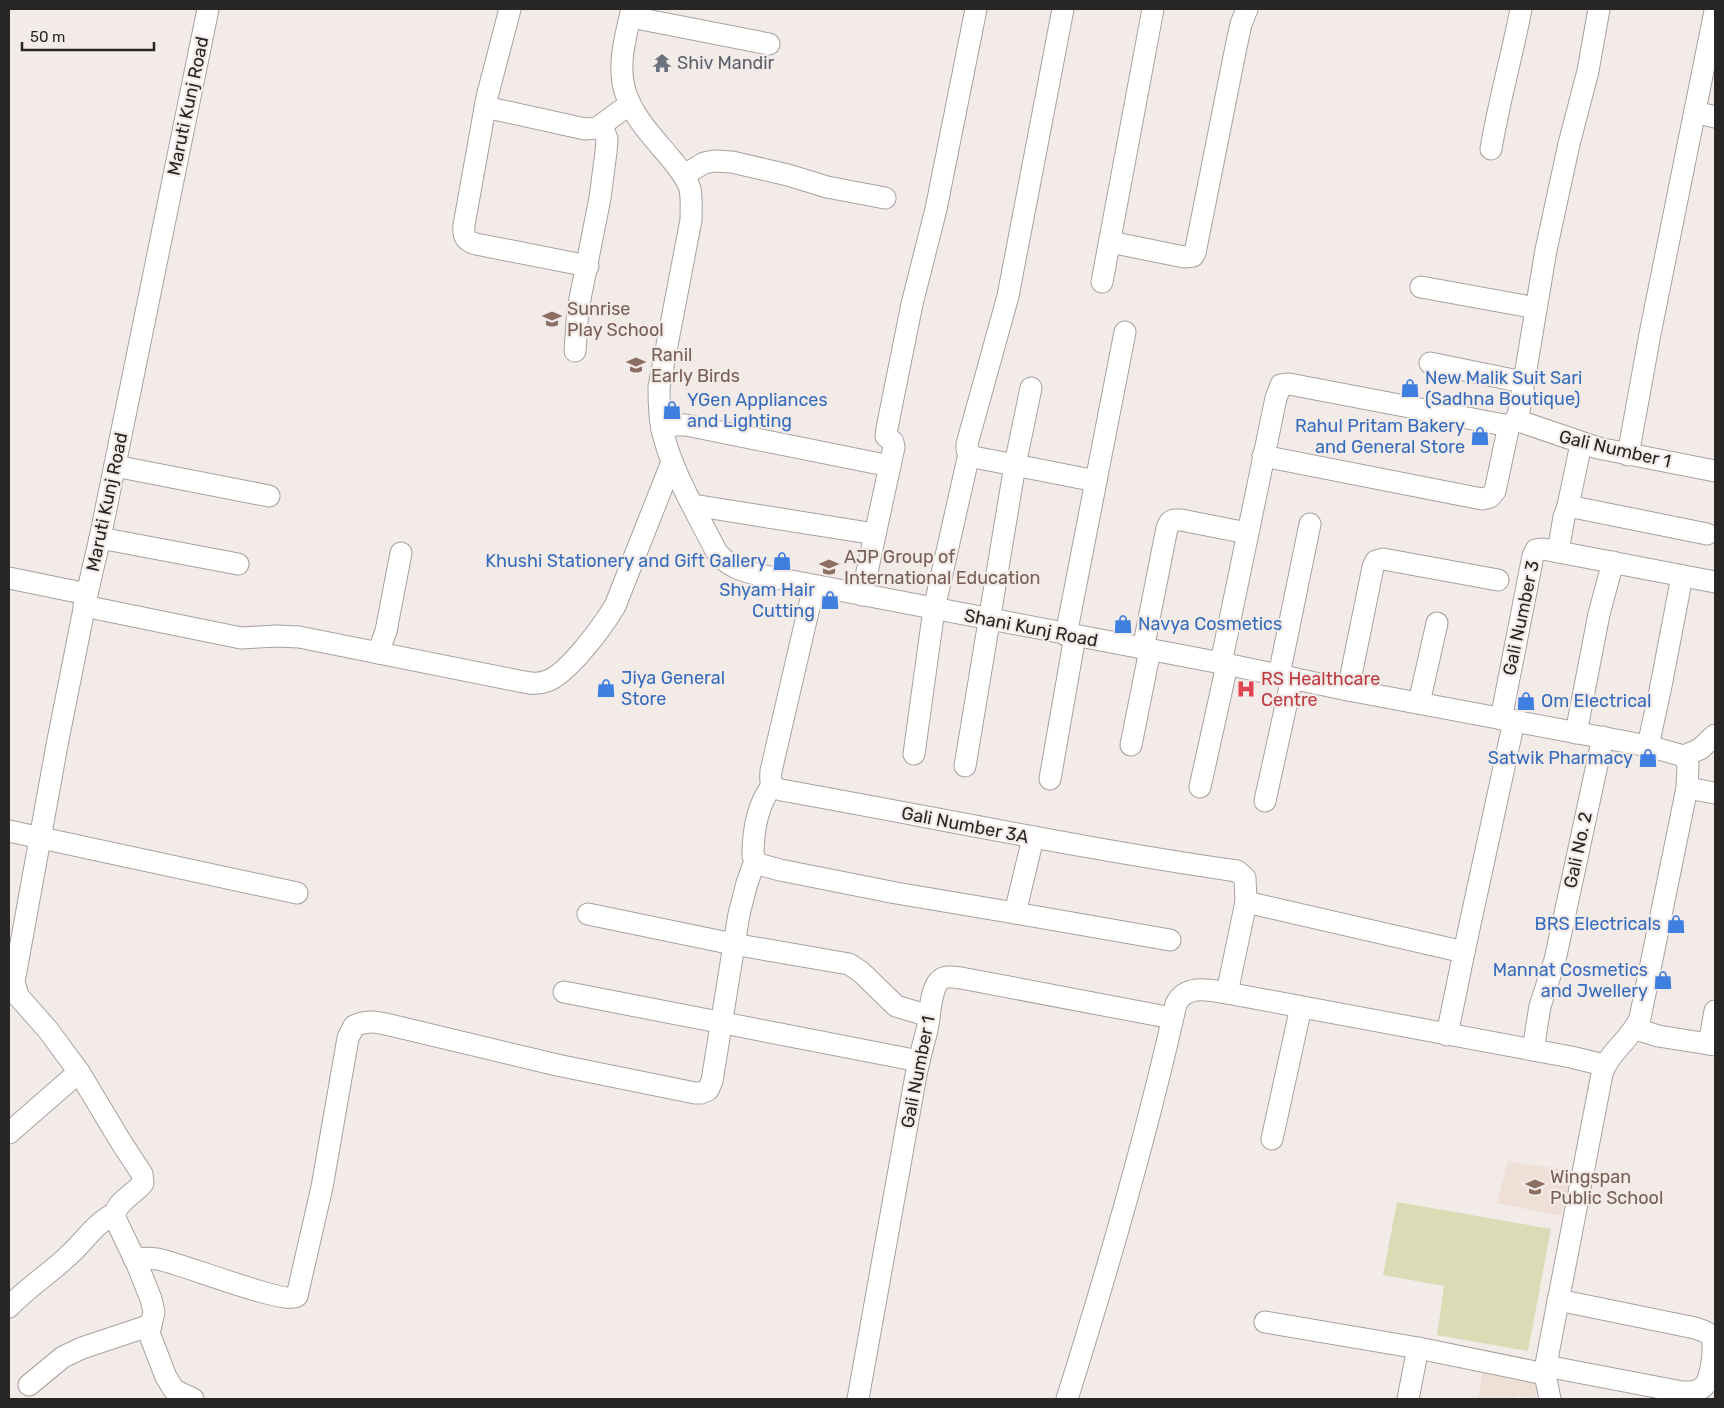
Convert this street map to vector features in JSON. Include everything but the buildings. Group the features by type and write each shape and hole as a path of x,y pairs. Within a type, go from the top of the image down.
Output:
{"street":[{"name":"Maruti Kunj Road","path":"79,1072 48,1030 18,996 14,974 86,600 208,9"},
{"path":"510,9 485,108 464,225 464,236 466,240 476,244 588,266"},
{"path":"862,595 894,445 886,436 887,428 912,304 936,209 976,9"},
{"path":"914,754 934,609 969,454 967,450 968,437 1008,296 1063,9"},
{"path":"1102,282 1153,9"},
{"path":"1110,242 1184,258 1193,256 1195,253 1236,47 1241,24 1247,9"},
{"path":"1491,149 1500,98 1521,9"},
{"path":"1200,788 1263,456 1482,500 1490,497 1495,491 1513,423 1519,411 1546,250 1569,144 1588,71 1599,9"},
{"path":"1628,455 1650,334 1705,115 1715,11"},
{"path":"769,44 632,13 622,56 622,73 630,104 636,116 684,175 704,163 714,161 732,162 780,173 827,187 885,198"},
{"path":"485,108 580,128 597,128 630,104"},
{"path":"575,351 578,309 588,266 607,145 602,125"},
{"name":"Shani Kunj Road","path":"684,175 692,203 691,220 659,387 659,409 662,430 672,462 716,551 723,561 734,568 814,586 1070,636 1648,746 1684,756"},
{"path":"1421,287 1536,308"},
{"path":"1050,779 1070,636 1096,481 1125,332"},
{"path":"1430,363 1523,382"},
{"name":"Gali Number 1","path":"1263,456 1277,391 1284,384 1513,423 1582,444 1628,455 1715,471"},
{"path":"965,766 1015,464 1031,388"},
{"path":"662,430 674,424 686,425 890,466"},
{"path":"1558,552 1564,517 1582,444"},
{"path":"969,454 973,457 1096,481"},
{"path":"9,578 86,600 241,638 300,637 532,684 548,681 556,677 595,635 615,606 672,462"},
{"path":"114,466 269,496"},
{"path":"693,505 875,534"},
{"path":"1568,506 1707,534"},
{"path":"1131,745 1167,528 1170,522 1181,520 1248,533"},
{"path":"1265,801 1310,524"},
{"path":"100,538 238,564"},
{"name":"Gali Number 3","path":"1447,1035 1507,720 1534,553 1539,549 1558,552 1715,582"},
{"path":"378,653 386,631 401,554"},
{"path":"1348,690 1372,567 1376,561 1383,559 1498,580"},
{"path":"1576,733 1599,614 1613,562"},
{"path":"1648,746 1682,576"},
{"path":"134,1259 158,1259 258,1290 289,1298 297,1296 322,1187 348,1038 354,1026 362,1022 372,1022 557,1066 701,1093 708,1090 711,1086 722,1023 733,944 747,883 755,861 753,850 760,808 763,798 772,786 770,784 771,771 814,586"},
{"path":"1420,703 1437,623"},
{"path":"1550,1399 1546,1370 1604,1065 1615,1050 1636,1029 1640,1018 1687,788 1688,765 1684,756 1700,749 1715,735"},
{"name":"Gali No. 2","path":"1533,1050 1540,1006 1555,960 1603,738"},
{"name":"Gali Number 3A","path":"772,786 781,790 1033,838 1237,871 1245,878 1246,902 1227,993"},
{"path":"1687,788 1715,793"},
{"path":"9,831 297,893"},
{"path":"1015,913 1033,838"},
{"path":"755,861 763,866 780,870 896,893 1170,940"},
{"path":"1246,902 1464,952"},
{"path":"588,914 733,944 849,964 861,972 896,1006 929,1016"},
{"name":"Gali Number 1","path":"858,1399 919,1061 936,986 940,980 952,977 1172,1018"},
{"path":"1067,1399 1104,1284 1172,1018 1179,998 1186,992 1196,989 1227,993 1604,1065"},
{"path":"564,992 919,1061"},
{"path":"1272,1139 1300,1007"},
{"path":"1636,1029 1658,1036 1712,1045 1715,1011"},
{"path":"9,1133 79,1072 143,1177 141,1186 117,1207 114,1214 97,1226 69,1256 32,1285 9,1308"},
{"path":"114,1214 153,1307 154,1316 149,1333 150,1338 169,1383 174,1390 193,1399"},
{"path":"1265,1322 1682,1392 1699,1390 1708,1380 1714,1341 1704,1331 1558,1300"},
{"path":"29,1385 63,1357 82,1348 151,1324"},
{"path":"1408,1399 1418,1348"}],"shaded area":[{"name":"Wingspan Public School","path":"1508,1161 1572,1171 1561,1216 1497,1203"},
{"path":"1483,1369 1539,1380 1536,1399 1516,1396 1515,1399 1478,1399"}],"green space":[{"path":"1397,1202 1551,1229 1528,1351 1437,1335 1444,1286 1383,1275"}],"place":[{"name":"Shiv Mandir","path":"662,63"},
{"name":"Sunrise Play School","path":"552,319"},
{"name":"Ranil Early Birds","path":"636,365"},
{"name":"New Malik Suit Sari (Sadhna Boutique)","path":"1410,388"},
{"name":"YGen Appliances and Lighting","path":"672,410"},
{"name":"Rahul Pritam Bakery and General Store","path":"1480,436"},
{"name":"Khushi Stationery and Gift Gallery","path":"782,561"},
{"name":"AJP Group of International Education","path":"829,567"},
{"name":"Shyam Hair Cutting","path":"830,600"},
{"name":"Navya Cosmetics","path":"1123,624"},
{"name":"Jiya General Store","path":"606,688"},
{"name":"RS Healthcare Centre","path":"1246,689"},
{"name":"Om Electrical","path":"1526,701"},
{"name":"Satwik Pharmacy","path":"1648,758"},
{"name":"BRS Electricals","path":"1676,924"},
{"name":"Mannat Cosmetics and Jwellery","path":"1663,980"},
{"name":"Wingspan Public School","path":"1535,1187"}]}
